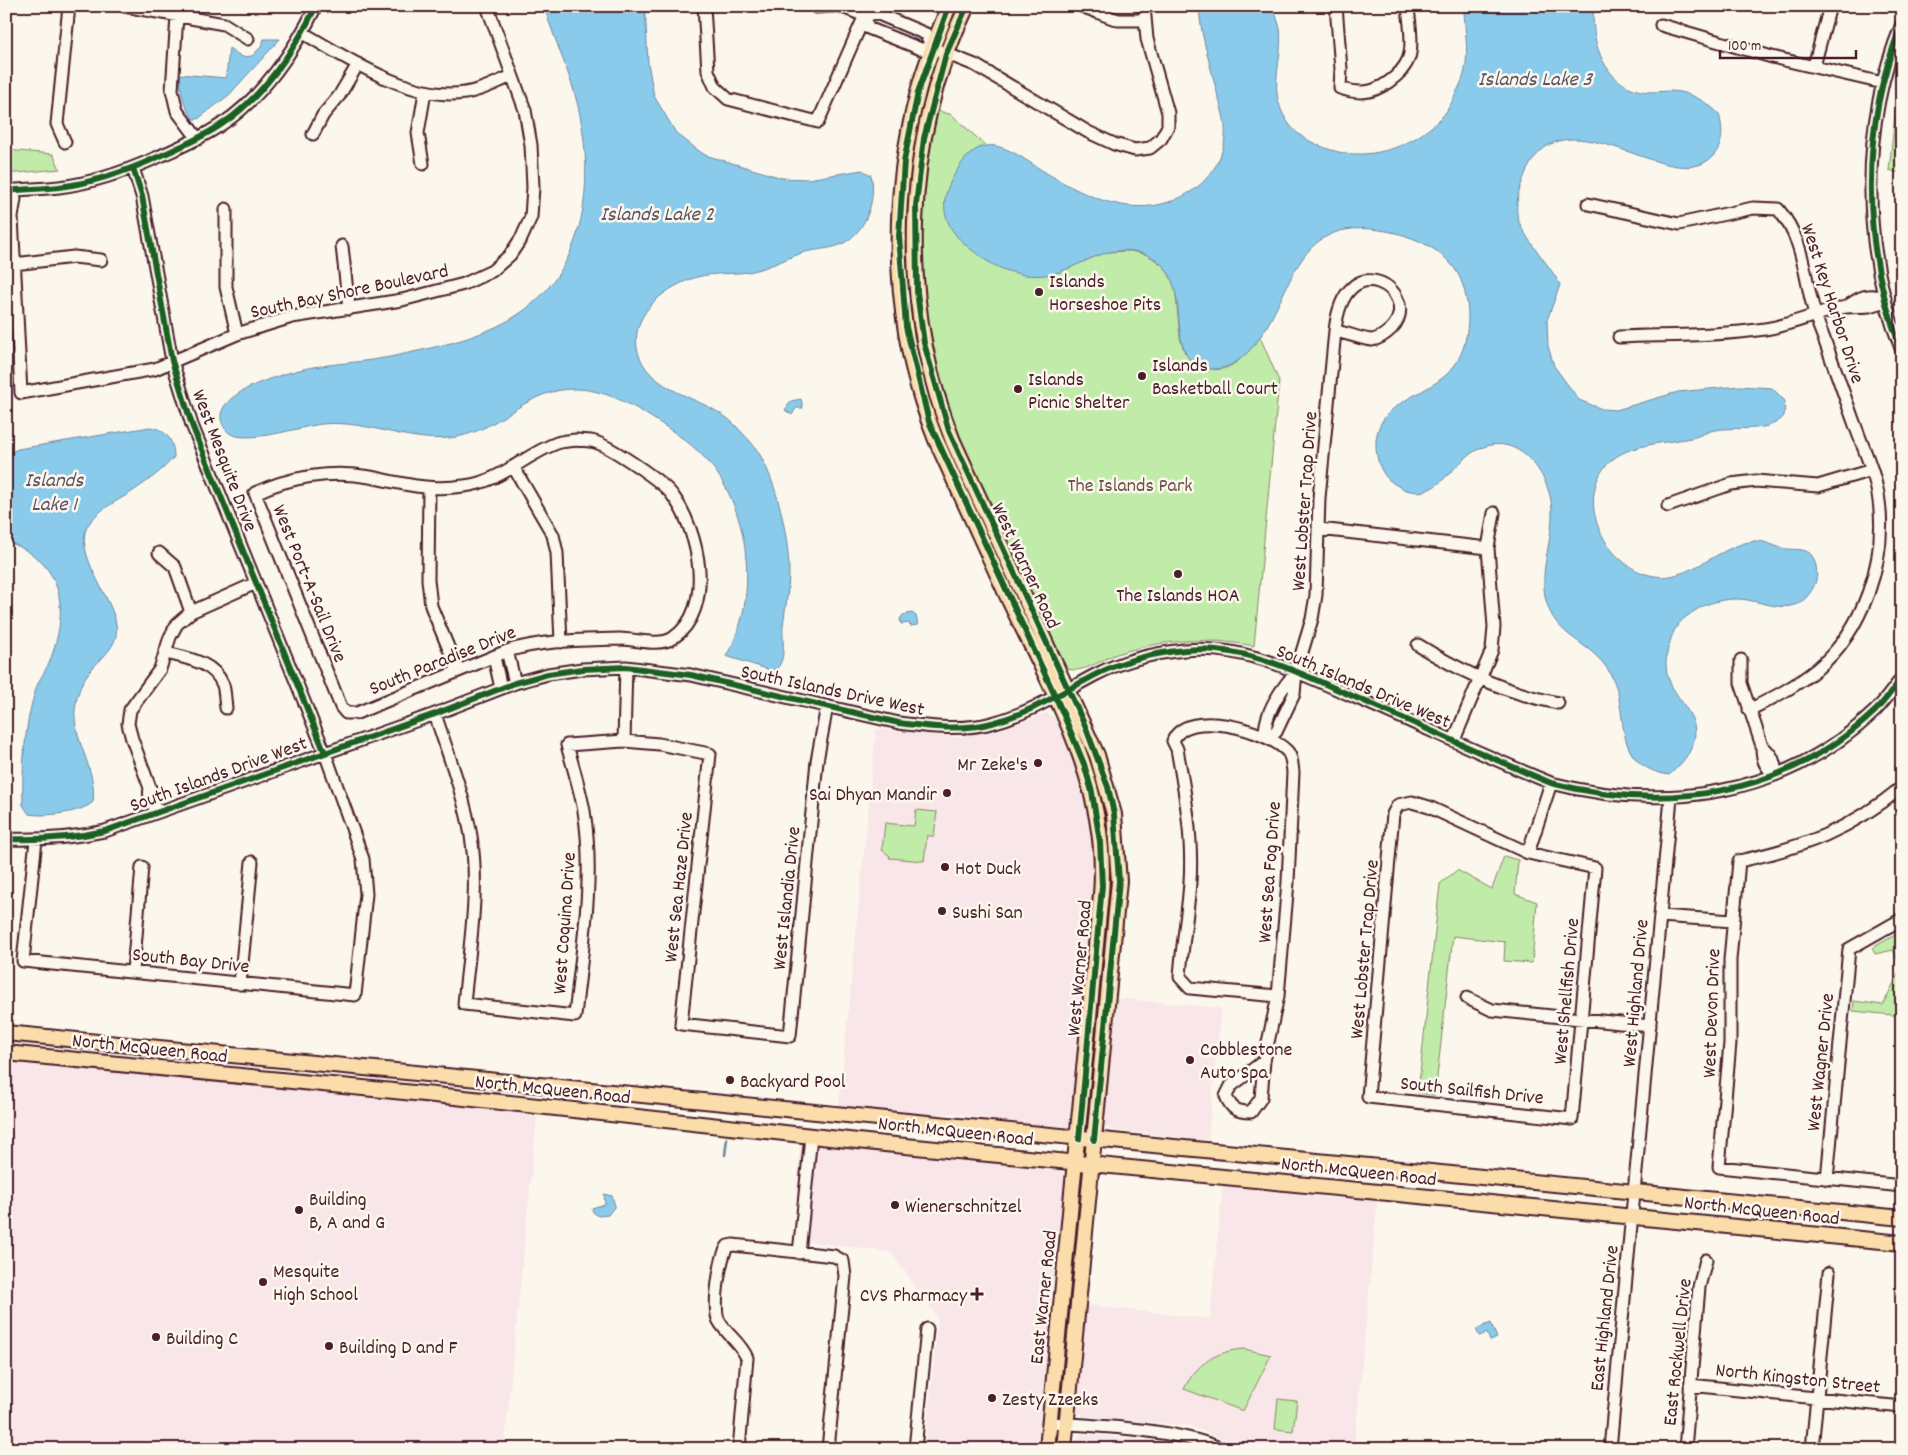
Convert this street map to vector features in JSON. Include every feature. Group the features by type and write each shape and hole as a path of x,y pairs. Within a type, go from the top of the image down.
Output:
{"main road":[{"name":"West Warner Road","path":"949,6 932,48 918,92 902,180 899,253 906,327 928,422 995,570 1062,694 1094,746 1108,787 1114,814 1118,857 1118,895 1093,1152"},
{"name":"West Warner Road","path":"967,6 946,54 924,138 916,205 916,268 924,343 943,417 1062,694 1092,792 1100,842 1101,894 1077,1150"},
{"path":"1101,894 1118,895"},
{"name":"North McQueen Road","path":"6,1033 939,1125 1077,1150 1361,1190 1902,1243"},
{"name":"North McQueen Road","path":"6,1053 455,1097 931,1148 1077,1150 1364,1166 1902,1218"},
{"path":"811,1136 812,1112"},
{"path":"931,1148 939,1125"},
{"name":"East Warner Road","path":"1048,1449 1077,1150"},
{"name":"East Warner Road","path":"1064,1449 1093,1152"},
{"path":"1361,1190 1364,1166"}],"street":[{"path":"65,142 57,124 69,6"},
{"path":"124,6 224,24 248,39"},
{"path":"8,190 61,187 134,168 198,139 224,123 254,95 283,63 303,33 316,6"},
{"name":"South Bay Shore Boulevard","path":"14,264 21,393 155,369 237,334 292,317 402,300 464,284 492,271 510,255 522,237 531,218 533,187 531,145 525,110 487,6"},
{"path":"704,6 708,71 716,87 728,99 818,122 867,11"},
{"path":"816,7 835,6"},
{"path":"840,6 876,13 926,34 932,48"},
{"path":"1081,6 1118,20 1144,20"},
{"path":"867,11 868,28 921,49 932,48 975,65 1088,132 1114,144 1135,150 1150,148 1161,139 1168,126 1168,113 1147,38 1144,6"},
{"path":"1336,6 1341,69 1340,88 1353,93 1370,92 1383,88 1401,71 1410,54 1408,6"},
{"path":"1814,66 1830,6"},
{"path":"177,16 172,90 177,111 198,139"},
{"path":"1902,24 1883,83 1876,122 1872,221 1885,298 1902,351"},
{"path":"1661,25 1772,57 1883,83"},
{"path":"303,33 386,78 426,92 447,95 468,93 512,76"},
{"path":"313,134 323,115 339,96 358,64"},
{"path":"424,164 418,133 426,92"},
{"name":"West Mesquite Drive","path":"134,168 142,196 172,361 199,443 324,753 363,859 366,894 355,995"},
{"path":"8,190 16,199 12,218 14,264 74,257 101,260"},
{"name":"West Key Harbor Drive","path":"1588,204 1679,224 1752,208 1778,209 1791,224 1799,245 1815,317 1872,470 1880,502 1879,538 1874,577 1859,617 1818,668 1783,692 1749,710"},
{"path":"226,209 226,287 237,334"},
{"path":"342,246 349,309"},
{"name":"West Lobster Trap Drive","path":"1296,672 1312,619 1316,586 1318,529 1335,330 1337,311 1344,294 1356,282 1370,280 1387,285 1397,296 1399,309 1396,324 1386,335 1372,340 1335,330"},
{"path":"1619,338 1767,329 1847,307 1858,298 1873,295 1885,298"},
{"name":"South Paradise Drive","path":"346,713 357,713 507,651 531,644 622,639 655,642 672,639 686,625 695,609 699,590 698,554 686,517 672,494 630,462 596,442 576,440 557,443 514,468"},
{"path":"458,671 430,606 428,580 429,488 466,486 492,479 514,468 553,536 557,553 561,642"},
{"path":"1668,506 1731,484 1756,481 1818,486 1872,470"},
{"name":"West Port-A-Sail Drive","path":"346,713 341,707 255,493 276,484 312,476 346,475 429,488"},
{"path":"1454,740 1492,650 1494,627 1488,548 1494,514"},
{"path":"1318,529 1488,548"},
{"path":"159,553 175,567 191,612"},
{"path":"159,812 151,805 148,798 150,788 128,724 130,710 138,696 151,683 177,624 191,612 256,583"},
{"path":"1418,645 1441,659 1528,697 1558,703"},
{"name":"South Islands Drive West","path":"6,839 36,840 82,836 105,831 435,714 515,683 548,674 582,669 626,667 690,675 899,723 928,727 965,728 992,723 1062,694 1095,675 1128,661 1186,649 1218,650 1244,654 1296,672 1551,783 1587,792 1671,798 1710,794 1748,785 1775,775 1812,757 1845,736 1876,710 1902,678"},
{"path":"507,651 515,683"},
{"path":"166,652 201,663 214,671 223,685 226,708"},
{"path":"494,657 501,688"},
{"path":"1741,660 1741,683 1762,746 1762,757 1766,768 1775,775"},
{"path":"624,742 626,667"},
{"path":"1278,996 1190,988 1180,976 1190,881 1190,846 1188,811 1177,749 1173,741 1176,732 1192,725 1208,724 1236,728 1265,736 1265,724 1282,688 1296,672"},
{"name":"West Islandia Drive","path":"681,1024 790,1036 817,761 827,706"},
{"name":"West Coquina Drive","path":"435,714 471,835 474,870 473,908 464,1004 575,1016 588,895 588,851 584,810 567,745 624,742"},
{"name":"West Sea Fog Drive","path":"1264,1061 1278,996 1288,882 1293,772 1288,752 1265,736"},
{"name":"West Sea Haze Drive","path":"624,742 660,744 710,754 681,1024"},
{"path":"1528,853 1551,783"},
{"name":"West Devon Drive","path":"1827,1179 1719,1167 1730,1043 1730,960 1740,861 1819,840 1862,817 1902,787"},
{"name":"West Highland Drive","path":"1634,1192 1671,798"},
{"name":"West Lobster Trap Drive","path":"1368,1097 1393,814 1398,805 1412,802 1430,807 1528,853"},
{"name":"South Bay Drive","path":"36,840 23,961 355,995"},
{"name":"West Shellfish Drive","path":"1528,853 1595,868 1572,1118"},
{"path":"240,984 252,862"},
{"path":"133,972 142,868"},
{"path":"1660,916 1733,921"},
{"name":"West Wagner Drive","path":"1827,1179 1849,949 1902,919"},
{"path":"1467,998 1492,1010 1650,1026"},
{"name":"South Sailfish Drive","path":"1368,1097 1572,1118"},
{"path":"798,1253 811,1136"},
{"path":"1827,1179 1902,1186"},
{"name":"East Highland Drive","path":"1610,1449 1634,1192"},
{"path":"739,1449 747,1358 718,1321 716,1310 722,1257 728,1246 733,1245 834,1256 843,1261 845,1276 828,1449"},
{"name":"East Rockwell Drive","path":"1685,1449 1699,1286 1706,1260"},
{"path":"1812,1449 1829,1273"},
{"path":"916,1449 924,1411 926,1328"},
{"name":"North Kingston Street","path":"1690,1385 1902,1407"},
{"path":"1050,1423 1171,1434 1201,1440 1222,1449"}],"shaded area":[{"path":"1046,713 1058,719 1066,734 1090,807 1094,842 1096,874 1072,1123 1063,1130 953,1113 923,1115 839,1106 876,729 957,737 998,731"},
{"path":"1113,998 1221,1008 1208,1140 1111,1130 1102,1124"},
{"name":"Mesquite High School","path":"6,1044 537,1116 504,1449 6,1449"},
{"path":"800,1141 1056,1170 1066,1174 1068,1181 1058,1233 1051,1299 1053,1331 1041,1449 925,1449 938,1318 891,1252 794,1240"},
{"path":"1223,1182 1257,1185 1299,1194 1344,1199 1378,1197 1354,1449 1246,1449 1190,1426 1084,1416 1075,1411 1085,1305 1210,1319"},
{"path":"1081,1434 1156,1441 1195,1449 1074,1449 1076,1440"}],"green space":[{"path":"1896,106 1902,108 1902,174 1889,170"},
{"name":"The Islands Park","path":"936,110 952,115 986,146 979,148 1024,275 1056,273 1106,252 1130,251 1148,255 1165,267 1175,286 1180,338 1185,353 1205,367 1212,369 1227,368 1240,359 1260,337 1279,381 1254,646 1219,641 1185,641 1134,649 1117,654 1083,669 1070,670 1064,667 963,449 953,425 938,374 930,337 922,262 925,187"},
{"path":"6,150 53,154 60,169 6,174"},
{"path":"916,810 937,812 934,836 927,836 924,861 889,858 890,856 882,850 885,823 914,826"},
{"path":"1504,856 1518,860 1515,894 1537,902 1532,963 1504,961 1505,942 1453,936 1435,1095 1418,1093 1440,884 1457,870 1492,889"},
{"path":"1897,934 1902,945 1902,1016 1853,1011 1854,1001 1883,1005 1901,968 1893,950 1875,954 1872,948"},
{"path":"1244,1349 1271,1355 1243,1411 1184,1389 1195,1372 1208,1360 1225,1352"},
{"path":"1278,1399 1297,1401 1293,1431 1275,1429"},
{"path":"6,1445 62,1449 6,1449"}],"water":[{"name":"Islands Lake 2","path":"544,6 645,6 648,63 654,96 676,133 705,155 782,178 808,179 862,170 871,175 872,195 867,216 849,240 835,247 804,252 753,271 704,275 686,281 663,294 654,302 645,312 637,335 637,348 643,363 652,375 679,393 723,415 735,425 757,450 770,477 784,526 789,573 783,626 783,655 776,669 770,670 726,656 736,635 743,611 746,561 743,536 736,511 726,489 714,469 692,446 667,427 623,402 605,394 587,390 559,390 530,401 477,431 461,436 443,438 409,436 357,425 340,424 322,424 272,434 245,437 234,435 227,431 221,418 224,406 235,396 250,387 286,374 313,367 390,357 483,333 511,319 536,300 556,278 570,253 579,226 584,197 586,166 578,106"},
{"name":"Islands Lake 3","path":"1199,6 1273,6 1280,28 1281,40 1277,86 1281,109 1287,121 1298,134 1323,147 1338,152 1370,153 1401,145 1429,129 1444,115 1460,85 1466,66 1464,6 1594,6 1593,18 1596,43 1600,55 1613,76 1623,84 1639,91 1672,91 1691,95 1709,105 1719,114 1722,131 1717,151 1713,156 1695,166 1672,165 1593,141 1567,139 1545,148 1527,170 1517,202 1517,216 1523,230 1560,285 1547,320 1548,346 1554,366 1579,400 1602,409 1616,410 1678,392 1740,386 1772,388 1785,401 1784,416 1778,422 1761,427 1715,430 1695,437 1633,449 1619,455 1608,464 1599,476 1594,493 1594,509 1598,526 1605,541 1615,554 1628,565 1643,573 1658,576 1675,575 1685,572 1733,547 1754,541 1806,551 1812,556 1816,566 1817,577 1813,587 1802,601 1794,605 1785,607 1746,600 1723,600 1697,609 1678,625 1672,634 1667,651 1666,671 1671,684 1687,709 1695,731 1692,747 1688,755 1669,775 1650,770 1638,761 1630,750 1625,738 1618,694 1613,679 1596,656 1566,632 1557,623 1550,611 1545,596 1544,571 1552,521 1552,508 1546,484 1533,462 1513,448 1502,445 1490,445 1477,450 1467,457 1440,483 1430,489 1419,492 1407,490 1393,483 1385,476 1380,467 1376,448 1378,431 1384,419 1394,408 1445,376 1458,360 1465,342 1468,317 1465,292 1455,269 1441,255 1415,239 1386,231 1354,229 1330,235 1312,247 1298,265 1265,330 1249,351 1233,364 1224,368 1214,369 1196,365 1186,353 1181,337 1177,298 1172,279 1161,264 1142,253 1119,251 1108,253 1056,273 1036,276 1026,275 1006,270 988,262 965,244 952,230 945,213 946,195 950,183 967,157 982,147 995,146 1007,149 1070,187 1120,205 1137,207 1172,201 1188,194 1202,183 1213,170 1221,154 1224,145 1225,127 1203,36"},
{"path":"264,39 280,39 229,95 198,119 193,119 183,97 180,74 226,78 229,48 242,57 252,56 262,46"},
{"path":"801,399 803,408 796,408 792,415 785,410 791,401"},
{"name":"Islands Lake 1","path":"150,427 165,433 171,441 174,457 149,480 97,514 88,525 84,536 89,561 108,601 116,624 115,640 112,646 85,678 76,703 76,728 91,777 93,802 80,809 62,813 29,814 23,805 23,763 28,719 36,687 49,662 57,639 60,603 57,587 50,573 39,560 25,550 6,541 6,454 18,449"},
{"path":"912,613 916,616 918,625 901,624 900,619 903,615"},
{"path":"604,1194 612,1196 615,1206 608,1215 598,1216 593,1212 592,1208 605,1204"},
{"path":"1491,1323 1497,1338 1490,1341 1487,1333 1479,1336 1476,1329"}],"waterway":[{"path":"725,1155 727,1138"}],"cycle path":[{"path":"6,191 72,185 122,172 207,134 236,113 264,87 288,55 316,6"},
{"path":"949,6 918,92 904,161 899,236 906,327 929,422 1062,711 1084,764 1092,792 1100,842 1102,886 1079,1139"},
{"path":"967,6 946,54 924,138 916,205 917,292 924,343 949,431 1086,728 1108,787 1114,814 1119,881 1094,1140"},
{"path":"1902,24 1888,63 1879,104 1873,145 1871,188 1873,230 1879,272 1889,312 1902,351"},
{"path":"133,168 142,196 172,361 192,425 325,753"},
{"path":"6,839 56,838 105,831 435,714 515,683 548,674 582,669 626,667 691,675 899,723 958,728 992,723 1019,714 1105,670 1138,658 1185,650 1208,649 1252,656 1295,671 1551,783 1594,792 1638,796 1681,796 1723,790 1764,779 1803,762 1840,740 1875,711 1902,678"}],"place":[{"name":"Islands Horseshoe Pits","path":"1039,292"},
{"name":"Islands Basketball Court","path":"1142,376"},
{"name":"Islands Picnic Shelter","path":"1018,389"},
{"name":"The Islands HOA","path":"1178,574"},
{"name":"Mr Zeke's","path":"1038,763"},
{"name":"Sai Dhyan Mandir","path":"947,793"},
{"name":"Hot Duck","path":"945,867"},
{"name":"Sushi San","path":"942,911"},
{"name":"Cobblestone Auto Spa","path":"1190,1060"},
{"name":"Backyard Pool","path":"730,1080"},
{"name":"Wienerschnitzel","path":"895,1205"},
{"name":"Building B, A and G","path":"299,1210"},
{"name":"Mesquite High School","path":"263,1282"},
{"name":"CVS Pharmacy","path":"977,1294"},
{"name":"Building C","path":"156,1337"},
{"name":"Building D and F","path":"329,1346"},
{"name":"Zesty Zzeeks","path":"992,1398"}]}
